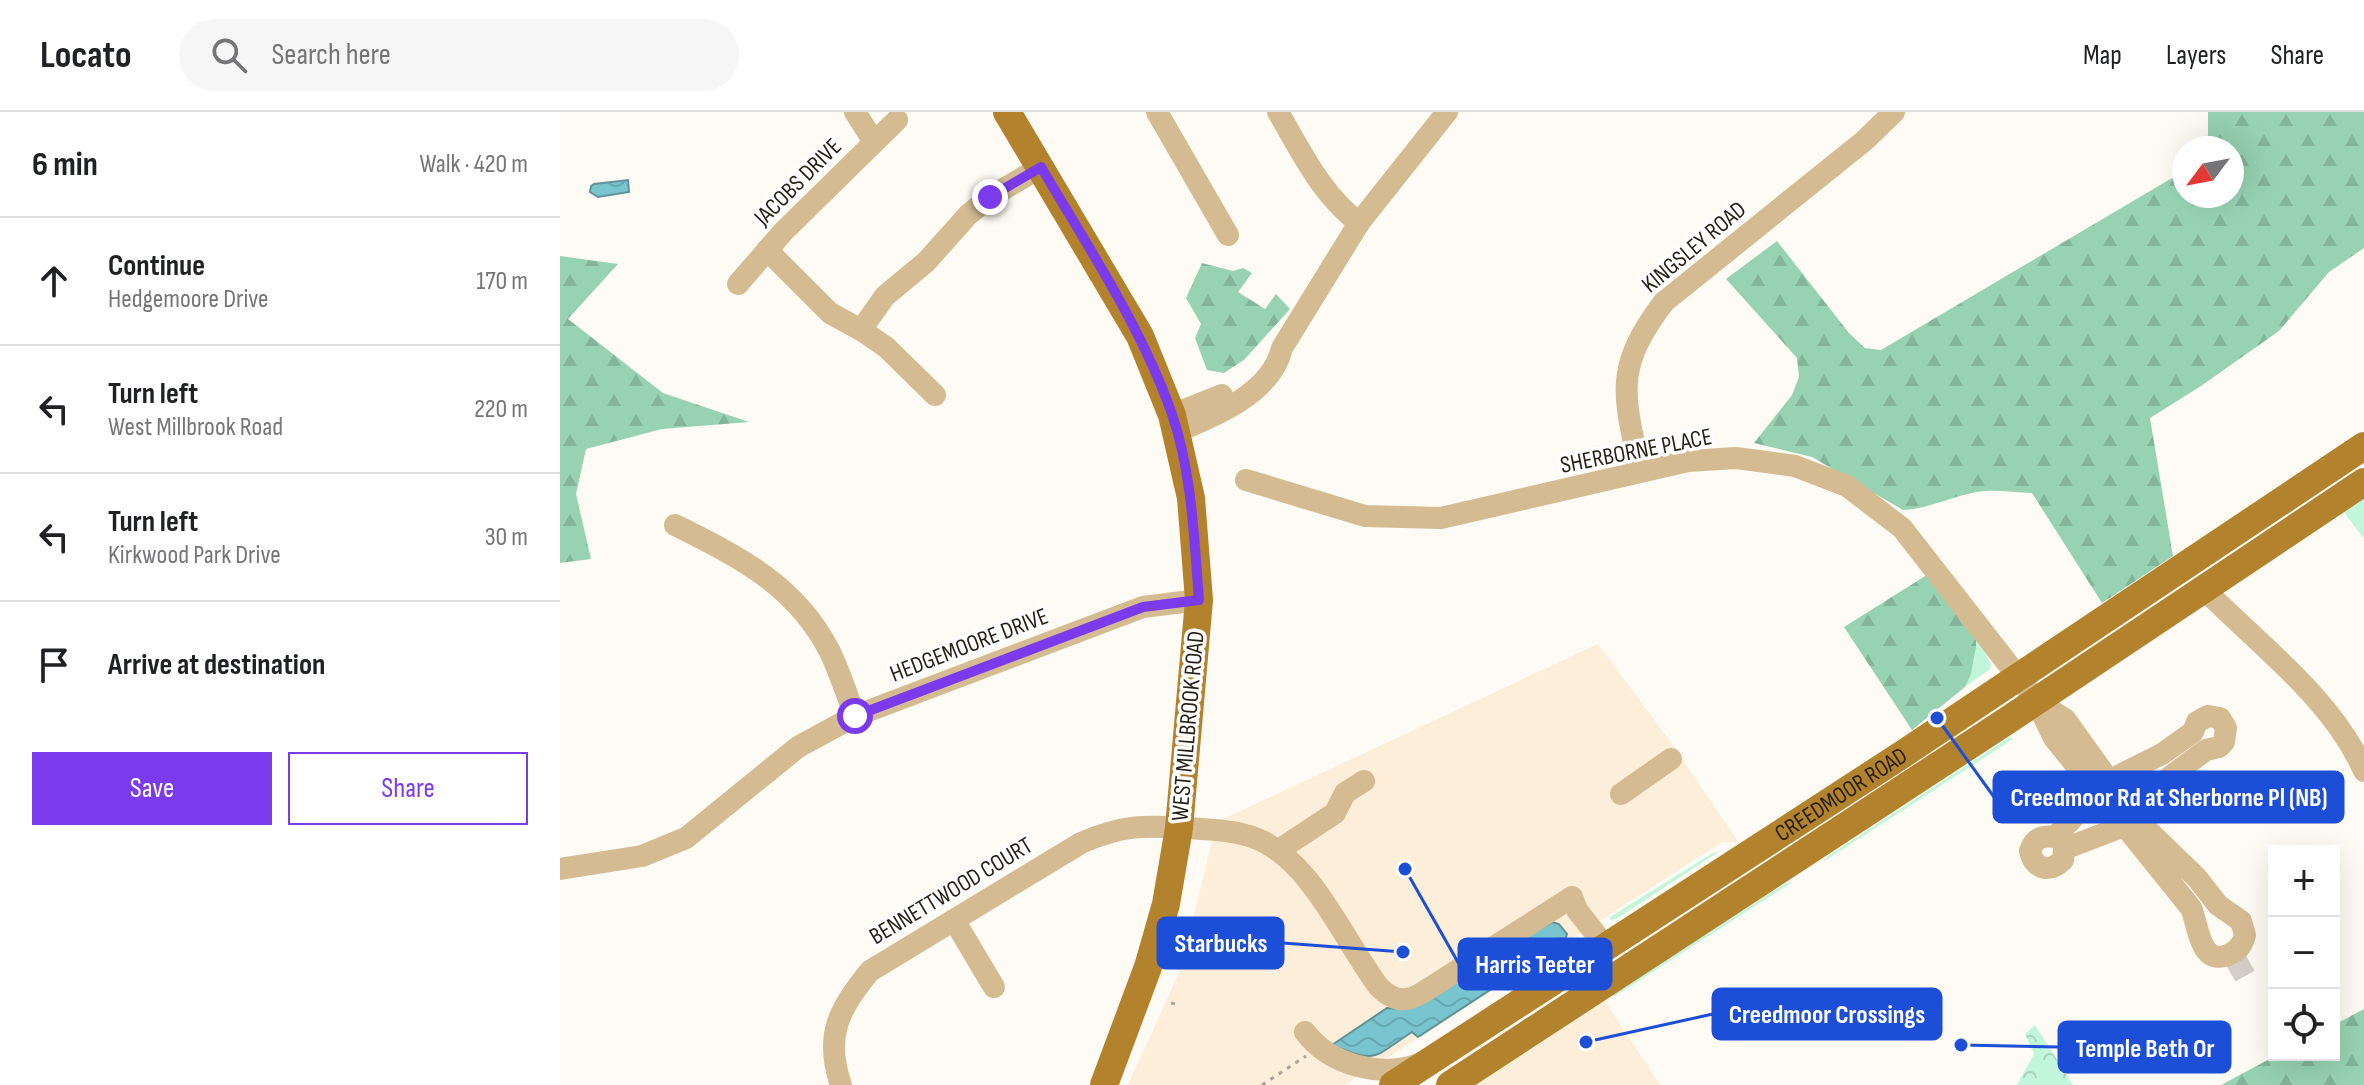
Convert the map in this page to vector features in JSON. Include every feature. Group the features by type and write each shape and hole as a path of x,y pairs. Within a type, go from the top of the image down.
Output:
{"main road":[{"name":"WEST MILLBROOK ROAD","path":"1007,112 1140,336 1174,424 1191,498 1199,600 1179,828 1166,904 1148,967 1104,1085"},
{"name":"CREEDMOOR ROAD","path":"1393,1085 2019,678 2364,446"},
{"name":"CREEDMOOR ROAD","path":"1450,1085 2364,482"}],"street":[{"path":"855,112 874,142"},
{"path":"1157,112 1228,235"},
{"path":"1278,112 1332,200 1359,223"},
{"path":"1174,424 1240,385 1268,355 1282,348 1359,223 1447,112"},
{"name":"KINGSLEY ROAD","path":"1640,472 1625,382 1631,355 1646,326 1664,302 1870,137 1894,112"},
{"name":"JACOBS DRIVE","path":"738,284 767,250 897,120"},
{"path":"861,330 885,296 926,262 968,215 990,197 1041,167"},
{"path":"767,250 830,313 886,347 935,395"},
{"name":"SHERBORNE PLACE","path":"1246,480 1365,516 1441,518 1688,461 1736,458 1795,466 1847,486 1902,528 2036,701 2047,728 2102,786 2128,819"},
{"path":"675,525 753,565 806,613 825,644 855,716"},
{"path":"2204,589 2315,698 2353,746 2364,771"},
{"name":"HEDGEMOORE DRIVE","path":"560,869 642,856 686,838 798,747 855,716 1143,607 1199,600"},
{"path":"2200,741 2128,819 2060,843 2102,786 2152,761 2200,741"},
{"path":"1621,794 1671,759"},
{"path":"1364,781 1345,793 1335,813 1279,850 1304,875 1379,987 1395,1000 1403,1001 1422,993 1572,897 1577,910 1605,946"},
{"path":"2128,819 2197,878 2218,905 2233,913 2246,929 2255,948 2255,958"},
{"path":"2128,819 2191,908 2201,943 2220,970 2230,972"},
{"name":"BENNETTWOOD COURT","path":"841,1085 833,1044 840,1016 847,998 870,971 1081,843 1110,830 1147,826 1244,835 1279,850"},
{"path":"954,920 994,987"},
{"path":"2209,954 2217,957 2233,954 2244,943 2246,929"},
{"path":"1309,1042 1351,1065 1399,1069 1428,1061"}],"path":[{"path":"1171,1003 1180,1005"},
{"path":"1262,1085 1309,1042"}],"shaded area":[{"path":"1598,644 1669,740 1739,843 1722,842 1345,1085 1128,1085 1180,971 1217,822"},
{"path":"1604,1000 1660,1085 1475,1085"}],"green space":[{"path":"2208,112 2364,112 2364,248 2329,272 2279,331 2150,418 2173,556 2102,603 2032,493 1975,492 1903,510 1812,457 1754,443 1792,395 1799,377 1797,358 1726,279 1777,241 1849,333 1865,348 1881,350 2172,178 2172,208 2244,208 2244,136 2208,135"},
{"path":"560,256 618,264 568,319 663,393 749,422 662,429 586,449 576,494 591,559 560,563"},
{"path":"1202,263 1233,271 1243,268 1252,273 1238,292 1265,309 1276,294 1290,309 1244,360 1224,373 1207,370 1195,338 1201,324 1186,298"},
{"path":"2364,497 2364,539 2343,511"},
{"path":"1930,573 1976,632 1976,647 1965,687 1912,730 1844,627"},
{"path":"1976,632 1991,665 1990,669 1965,687 1974,660"},
{"path":"2010,737 2013,739 1823,862 1828,856"},
{"path":"1720,851 1616,919 1610,920 1610,917"},
{"path":"1786,883 1791,883 1615,996 1600,997 1615,993"},
{"path":"2364,1009 2364,1085 2221,1085 2268,1060 2340,1061 2340,1022"},
{"path":"2035,1025 2073,1085 2017,1085 2034,1054 2025,1034"}],"water":[{"path":"628,180 629,192 598,197 590,192 594,184"},
{"path":"1552,922 1559,924 1567,934 1565,941 1418,1037 1412,1032 1381,1053 1367,1056 1332,1045 1387,1008 1405,1009"}],"tunnel":[{"path":"2230,972 2255,958"}],"place":[{"name":"Creedmoor Rd at Sherborne Pl (NB)","path":"1937,718"},
{"name":"Harris Teeter","path":"1405,869"},
{"name":"Starbucks","path":"1403,952"},
{"name":"Creedmoor Crossings","path":"1586,1042"},
{"name":"Temple Beth Or","path":"1961,1045"}],"route":[{"path":"855,716 1143,607 1199,600 1191,498 1172,415 1140,336 1041,167 990,197"}]}
